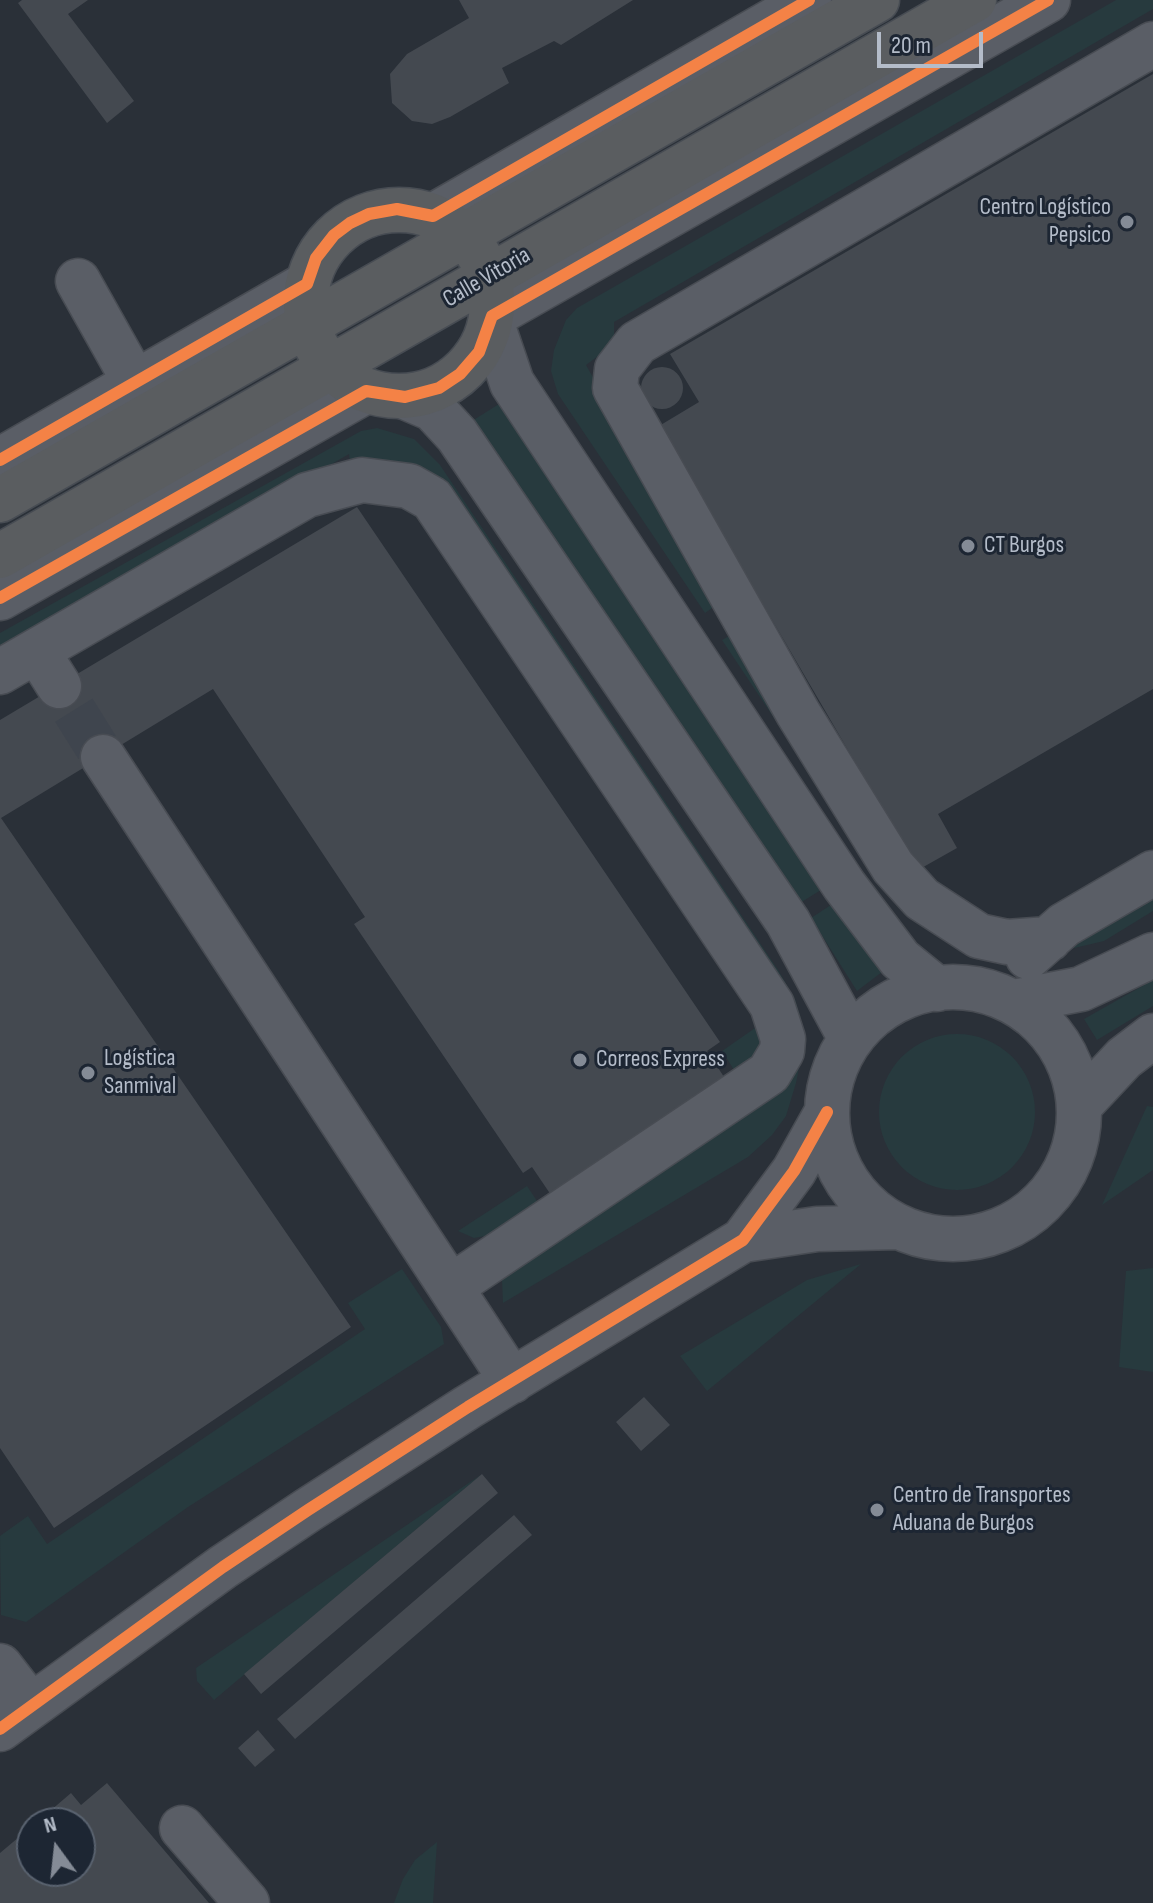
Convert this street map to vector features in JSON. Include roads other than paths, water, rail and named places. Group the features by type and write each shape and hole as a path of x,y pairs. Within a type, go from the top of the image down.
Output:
{"highway":[{"name":"Calle Vitoria","path":"0,500 307,305 449,226 877,0"},
{"name":"Calle Vitoria","path":"0,556 367,385 974,0"},
{"path":"397,209 449,226 482,258 491,305 479,352 460,374 439,388 367,385 307,305 316,258 334,235 369,214 397,209"}],"street":[{"path":"449,226 809,0"},
{"path":"937,989 890,947 844,885 512,383 491,305 1048,0"},
{"path":"1153,44 637,343 625,354 617,369 615,388 728,621 838,779 893,867 922,899 979,936 1038,948 1064,925 1153,873"},
{"path":"78,281 124,363"},
{"path":"0,460 307,305"},
{"path":"0,598 367,385 433,409 457,435 788,922 851,1039"},
{"path":"32,670 307,495 362,480 409,486 432,499 772,1005 783,1039 782,1051 769,1073 452,1286"},
{"path":"103,757 512,1381"},
{"path":"1013,1002 1081,989 1153,955"},
{"path":"963,988 1013,1002 1039,1021 1060,1046 1074,1075 1079,1106 1078,1136 1069,1163 1055,1188 1035,1210 983,1236 954,1239 925,1237 898,1227 860,1199 835,1158 827,1112 830,1085 851,1039 875,1014 895,1003 937,989 963,988"},
{"path":"1079,1106 1124,1058 1153,1036"},
{"path":"0,1666 16,1717 223,1567 512,1381 743,1240 794,1171 827,1112"},
{"path":"743,1240 842,1227 898,1227"},
{"path":"182,1828 247,1903"}],"tunnel":[{"path":"39,654 103,757"}],"place":[{"name":"Centro Logístico Pepsico","path":"1127,222"},
{"name":"CT Burgos","path":"968,546"},
{"name":"Correos Express","path":"580,1060"},
{"name":"Logística Sanmival","path":"88,1073"},
{"name":"Centro de Transportes Aduana de Burgos","path":"877,1510"}]}
